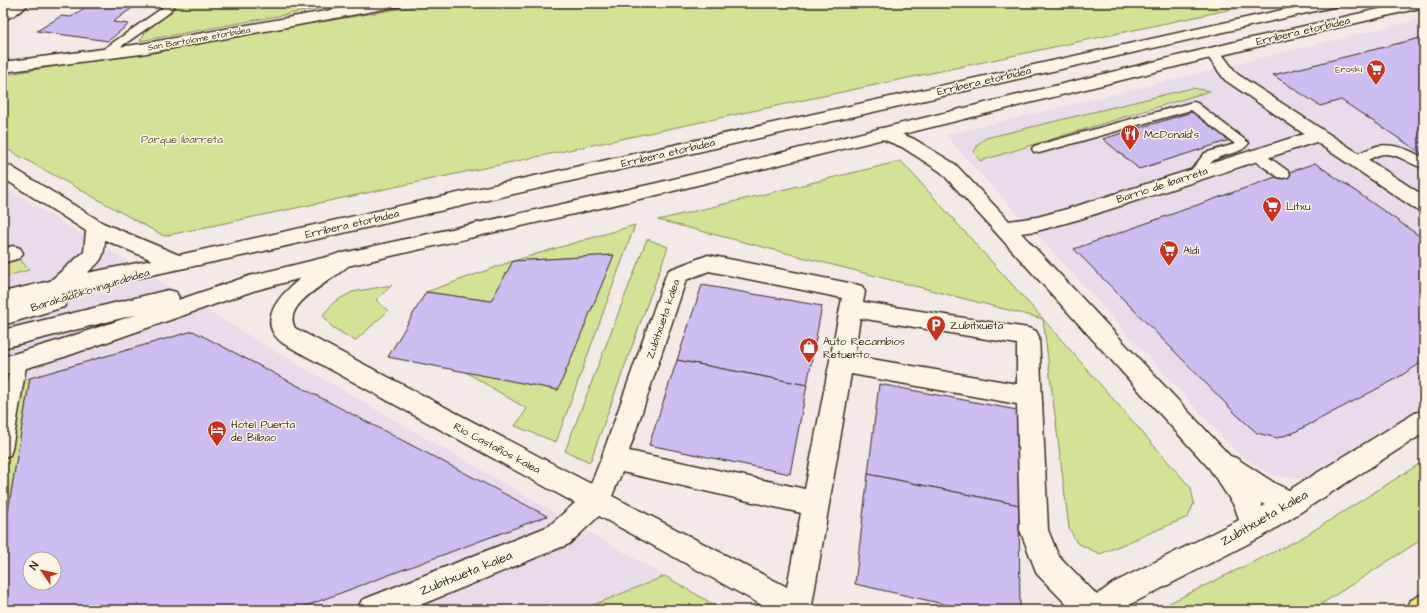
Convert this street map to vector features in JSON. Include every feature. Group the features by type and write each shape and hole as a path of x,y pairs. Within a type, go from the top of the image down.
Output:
{"street":[{"path":"3,15 22,3"},
{"name":"San Bartolome etorbidea","path":"3,67 102,55 395,3"},
{"name":"Erribera etorbidea","path":"3,300 58,286 178,264 1333,3"},
{"name":"Erribera etorbidea","path":"11,363 56,351 249,284 343,260 657,189 1424,3"},
{"path":"1213,53 1231,77 1424,205"},
{"path":"883,133 908,143 948,168 1218,460 1247,502 1255,526"},
{"name":"Barrio de Ibarreta","path":"1005,229 1037,224 1318,135"},
{"path":"3,170 96,228 178,264"},
{"path":"58,286 94,255 96,228"},
{"name":"Rio Castaños kalea","path":"343,260 311,281 284,308 282,316 283,329 292,338 799,609"},
{"name":"Zubitxueta kalea","path":"372,610 559,535 597,501 614,459 677,275 708,263 854,292 799,609"},
{"name":"Barakaldoko ingurabidea","path":"3,317 178,264"},
{"name":"Erribera etorbidea","path":"3,339 223,285 249,284"},
{"path":"851,308 1028,337 1034,530 1047,564 1092,610"},
{"path":"842,363 1029,396"},
{"name":"Zubitxueta kalea","path":"1101,610 1123,593 1255,526 1424,420"},
{"path":"614,459 817,504"},
{"path":"1218,460 1268,493 1290,504"}],"lane":[{"path":"102,55 165,11 170,3"},
{"path":"1039,149 1193,106 1242,143 1239,147 1210,156 1195,174"},
{"path":"1356,160 1379,150 1411,155 1424,164"},
{"path":"1255,154 1283,174"},
{"path":"3,449 11,363"}],"shaded area":[{"path":"1424,18 1424,405 1302,479 1271,475 1239,455 945,135"},
{"name":"Hotel Puerta de Bilbao","path":"3,186 261,343 665,576 581,610 3,610"}],"green space":[{"path":"180,3 350,3 140,41 146,31"},
{"name":"Parque Ibarreta","path":"434,3 1261,3 164,236 3,147 3,75"},
{"path":"1192,88 1210,91 980,161 974,152 979,143 986,138"},
{"path":"901,161 1043,319 658,220"},
{"path":"635,225 556,442 515,426 527,409 464,371 558,390 613,255 513,261"},
{"path":"3,238 29,270 3,277"},
{"path":"647,239 668,247 590,462 565,451"},
{"path":"513,261 491,301 426,292"},
{"path":"392,285 376,300 388,311 355,341 332,327 323,315 334,302 352,292"},
{"path":"1043,319 1191,488 1194,503 1188,517 1100,554 1077,543 1069,528"},
{"path":"30,378 3,541 3,386"},
{"path":"1424,461 1424,538 1312,610 1155,610 1300,539"},
{"path":"665,576 723,610 581,610"}],"building":[{"path":"91,3 139,3 113,22 129,24 108,41 37,31 61,16 71,17"},
{"path":"1424,37 1424,155 1341,100 1320,106 1273,75"},
{"path":"1192,112 1230,140 1139,169 1103,139"},
{"path":"1315,163 1424,239 1424,361 1394,380 1293,433 1277,438 1257,433 1236,414 1074,249"},
{"path":"614,255 558,390 388,357 426,292 491,301 513,261"},
{"path":"702,285 822,306 807,385 677,360"},
{"name":"Hotel Puerta de Bilbao","path":"193,331 547,516 295,610 3,610 3,541 30,378"},
{"path":"677,360 807,385 790,474 649,445"},
{"path":"879,384 1017,410 1019,505 868,474"},
{"path":"868,474 1019,505 1020,610 970,610 855,584"}],"place":[{"name":"Eroski","path":"1376,86"},
{"name":"McDonald's","path":"1130,151"},
{"name":"Litxu","path":"1272,223"},
{"name":"Aldi","path":"1169,267"},
{"name":"Zubitxueta","path":"936,342"},
{"name":"Auto Recambios Retuerto","path":"809,364"},
{"name":"Hotel Puerta de Bilbao","path":"217,447"}]}
